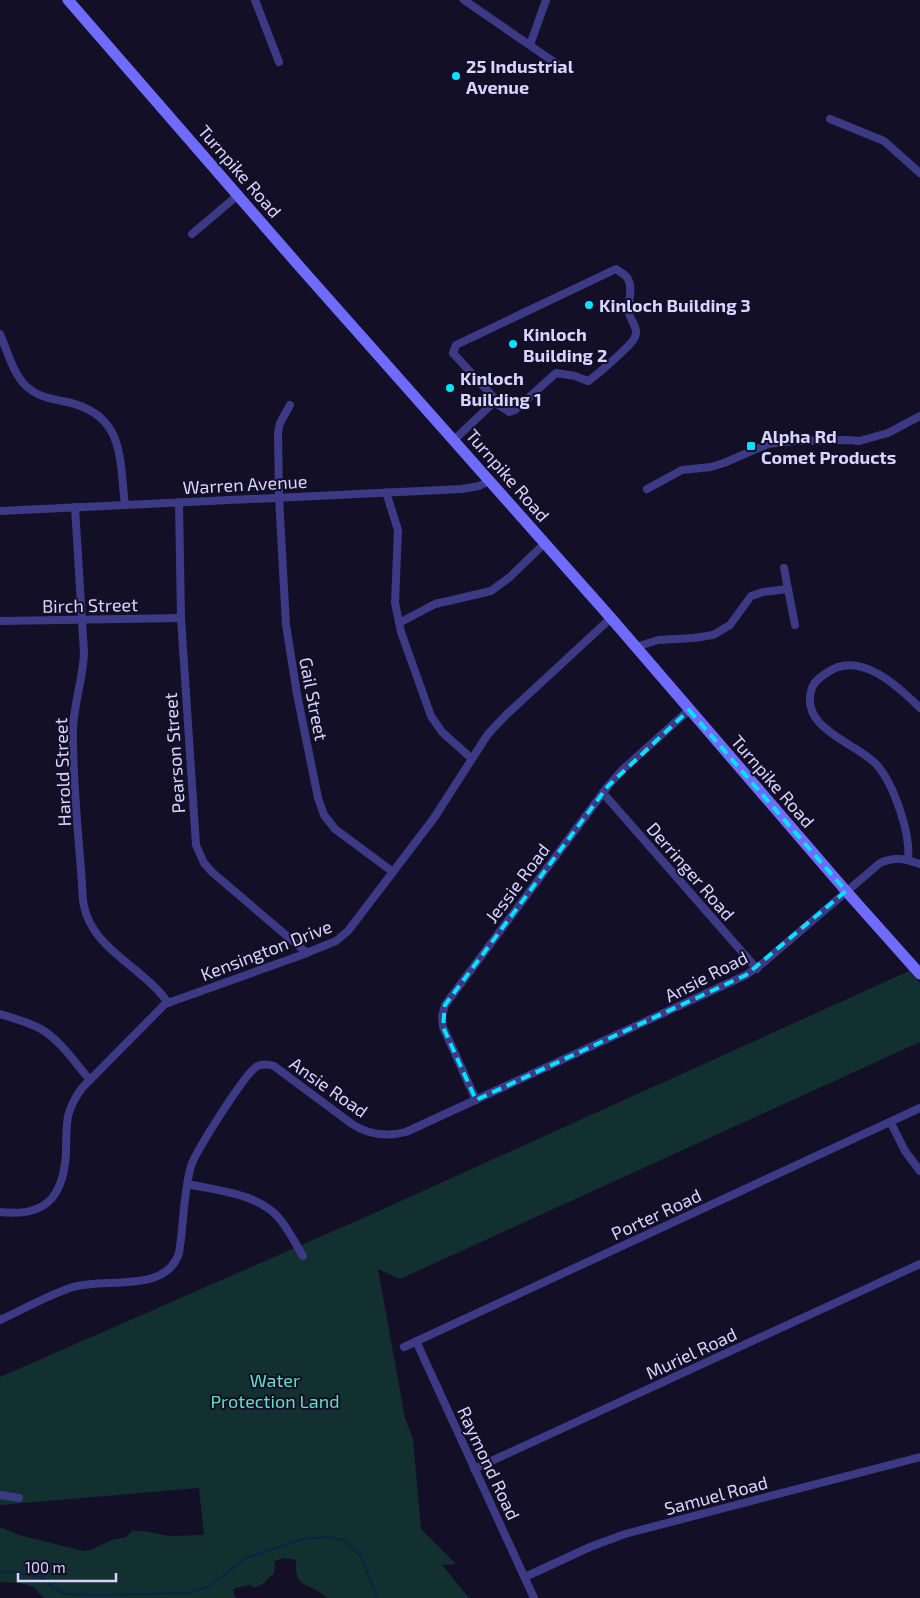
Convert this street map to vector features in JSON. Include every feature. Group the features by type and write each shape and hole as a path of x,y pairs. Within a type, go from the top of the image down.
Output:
{"main road":[{"name":"Turnpike Road","path":"68,0 611,618 920,974"}],"street":[{"path":"255,0 279,62"},
{"path":"464,0 557,64"},
{"path":"530,45 546,0"},
{"path":"830,119 884,141 920,173"},
{"path":"192,234 238,195"},
{"path":"616,269 628,277 632,288 629,315 636,328 635,338 596,376 588,381 575,376 556,373 515,410 509,412 494,402 495,400 454,356 452,351 456,345 616,269"},
{"path":"0,334 16,372 27,387 45,397 74,404 95,412 111,428 118,447 125,505"},
{"path":"454,440 494,402"},
{"name":"Gail Street","path":"290,405 282,418 279,428 279,497 287,636 318,798 324,815 335,828 393,872"},
{"path":"647,488 682,470 711,467 768,444 794,441 859,441 888,433 920,416"},
{"name":"Warren Avenue","path":"0,511 466,488 483,485 490,481"},
{"path":"386,492 398,537 395,593 398,623 431,716 442,732 471,758"},
{"name":"Pearson Street","path":"179,502 181,618 195,836 199,854 212,873 307,953"},
{"name":"Harold Street","path":"75,508 83,669 74,713 73,742 83,901 87,916 97,934 156,988 168,1003"},
{"path":"398,623 435,604 491,591 504,582 544,543"},
{"path":"784,568 795,625"},
{"path":"636,647 658,640 712,635 730,625 747,599 752,595 788,589"},
{"name":"Birch Street","path":"0,621 181,618"},
{"name":"Kensington Drive","path":"0,1212 17,1214 32,1211 45,1206 52,1200 61,1182 69,1112 78,1093 160,1008 168,1003 307,953 336,941 348,931 434,818 488,734 611,618"},
{"path":"920,708 892,681 875,672 860,668 846,666 830,670 817,681 811,691 812,708 818,721 826,729 871,760 881,770 889,784 908,841 908,860 920,864"},
{"name":"Jessie Road","path":"476,1100 443,1028 443,1009 602,793 621,771 689,710"},
{"name":"Derringer Road","path":"602,793 757,968"},
{"name":"Ansie Road","path":"0,1320 74,1287 151,1279 166,1272 174,1264 179,1252 191,1166 198,1149 251,1071 261,1065 268,1064 274,1066 358,1128 378,1134 392,1135 406,1132 739,979 757,968 846,891 883,862 896,859 908,860"},
{"path":"0,1014 45,1032 67,1053 90,1080"},
{"name":"Porter Road","path":"404,1347 920,1108"},
{"path":"891,1123 905,1151 920,1171"},
{"path":"188,1184 246,1197 262,1204 279,1219 303,1256"},
{"name":"Muriel Road","path":"474,1469 920,1264"},
{"name":"Raymond Road","path":"416,1341 534,1598"},
{"name":"Samuel Road","path":"525,1577 595,1545 625,1534 920,1457"},
{"path":"0,1496 19,1498"}],"highlighted area":[{"path":"689,710 846,891 746,975 476,1100 443,1027 445,1005 608,786"}],"green space":[{"name":"Water Protection Land","path":"909,971 920,983 920,1042 400,1279 378,1269 405,1418 413,1439 421,1529 456,1564 442,1565 469,1598 327,1598 300,1581 297,1577 296,1560 283,1558 275,1561 274,1574 266,1582 255,1588 250,1585 235,1588 233,1591 236,1598 45,1598 29,1585 0,1582 0,1527 19,1535 83,1551 126,1537 132,1531 145,1531 169,1536 204,1535 199,1488 0,1505 0,1377 370,1215"}],"waterway":[{"path":"0,1571 41,1576 55,1589 65,1594 188,1593 208,1587 246,1558 303,1539 327,1537 344,1540 361,1556 377,1598"}],"place":[{"name":"25 Industrial Avenue","path":"456,76"},
{"name":"Kinloch Building 3","path":"589,305"},
{"name":"Kinloch Building 2","path":"513,344"},
{"name":"Kinloch Building 1","path":"450,388"},
{"name":"Alpha Rd Comet Products","path":"751,446"}]}
